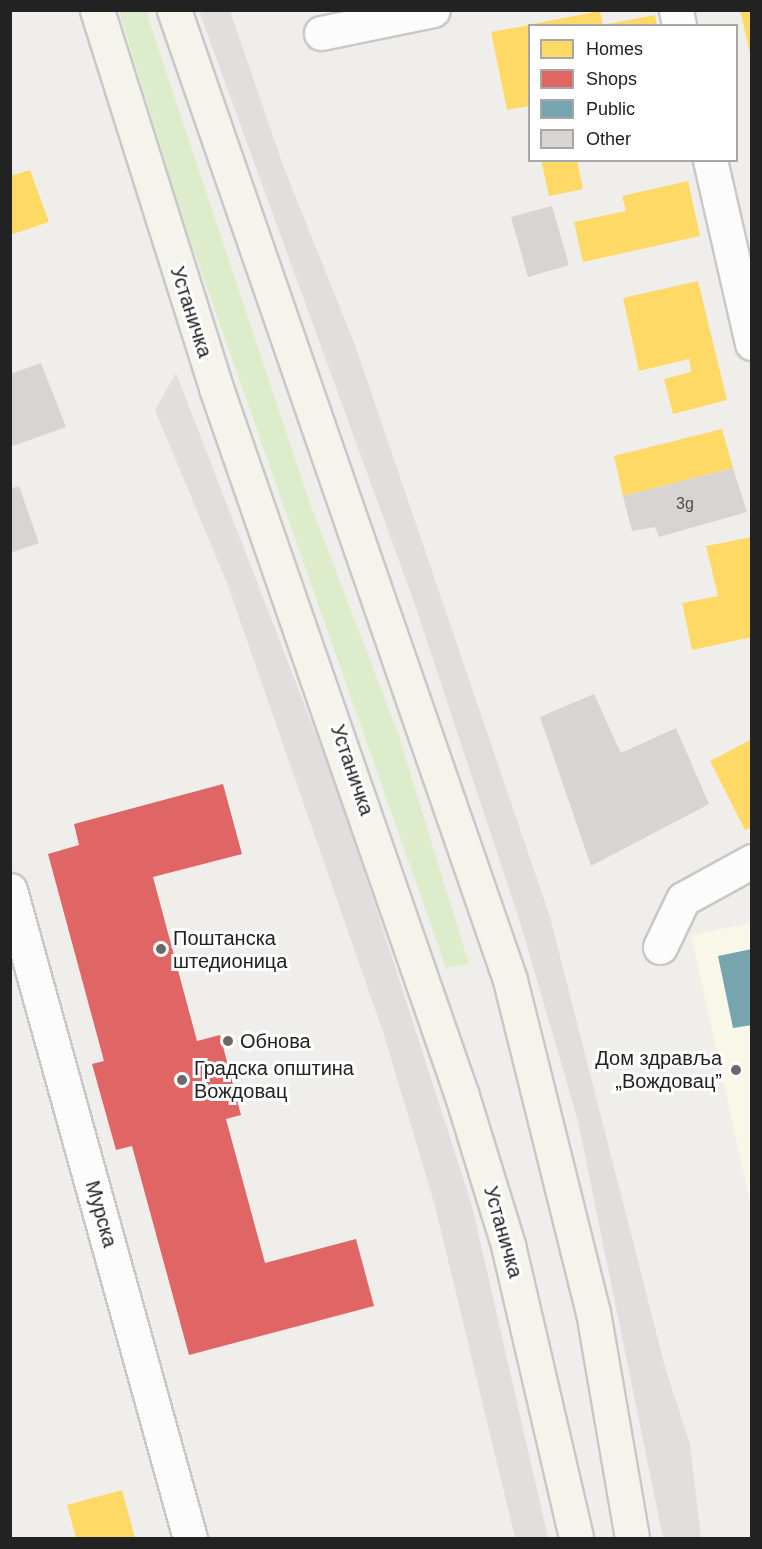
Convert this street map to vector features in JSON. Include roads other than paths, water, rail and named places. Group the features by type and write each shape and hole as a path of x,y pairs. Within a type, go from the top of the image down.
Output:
{"main road":[{"name":"Устаничка","path":"97,10 216,388 462,1096 508,1245 576,1539"},
{"path":"174,10 510,980 593,1312 632,1539"}],"street":[{"path":"321,33 433,10"},
{"path":"710,162 752,343"},
{"path":"660,946 683,899 752,861"},
{"name":"Мурска","path":"10,890 190,1539"}],"place":[{"name":"Поштанска штедионица","path":"161,949"},
{"name":"Обнова","path":"228,1041"},
{"name":"Дом здравља „Вождовац”","path":"736,1070"},
{"name":"Градска општина Вождовац","path":"182,1080"}]}
